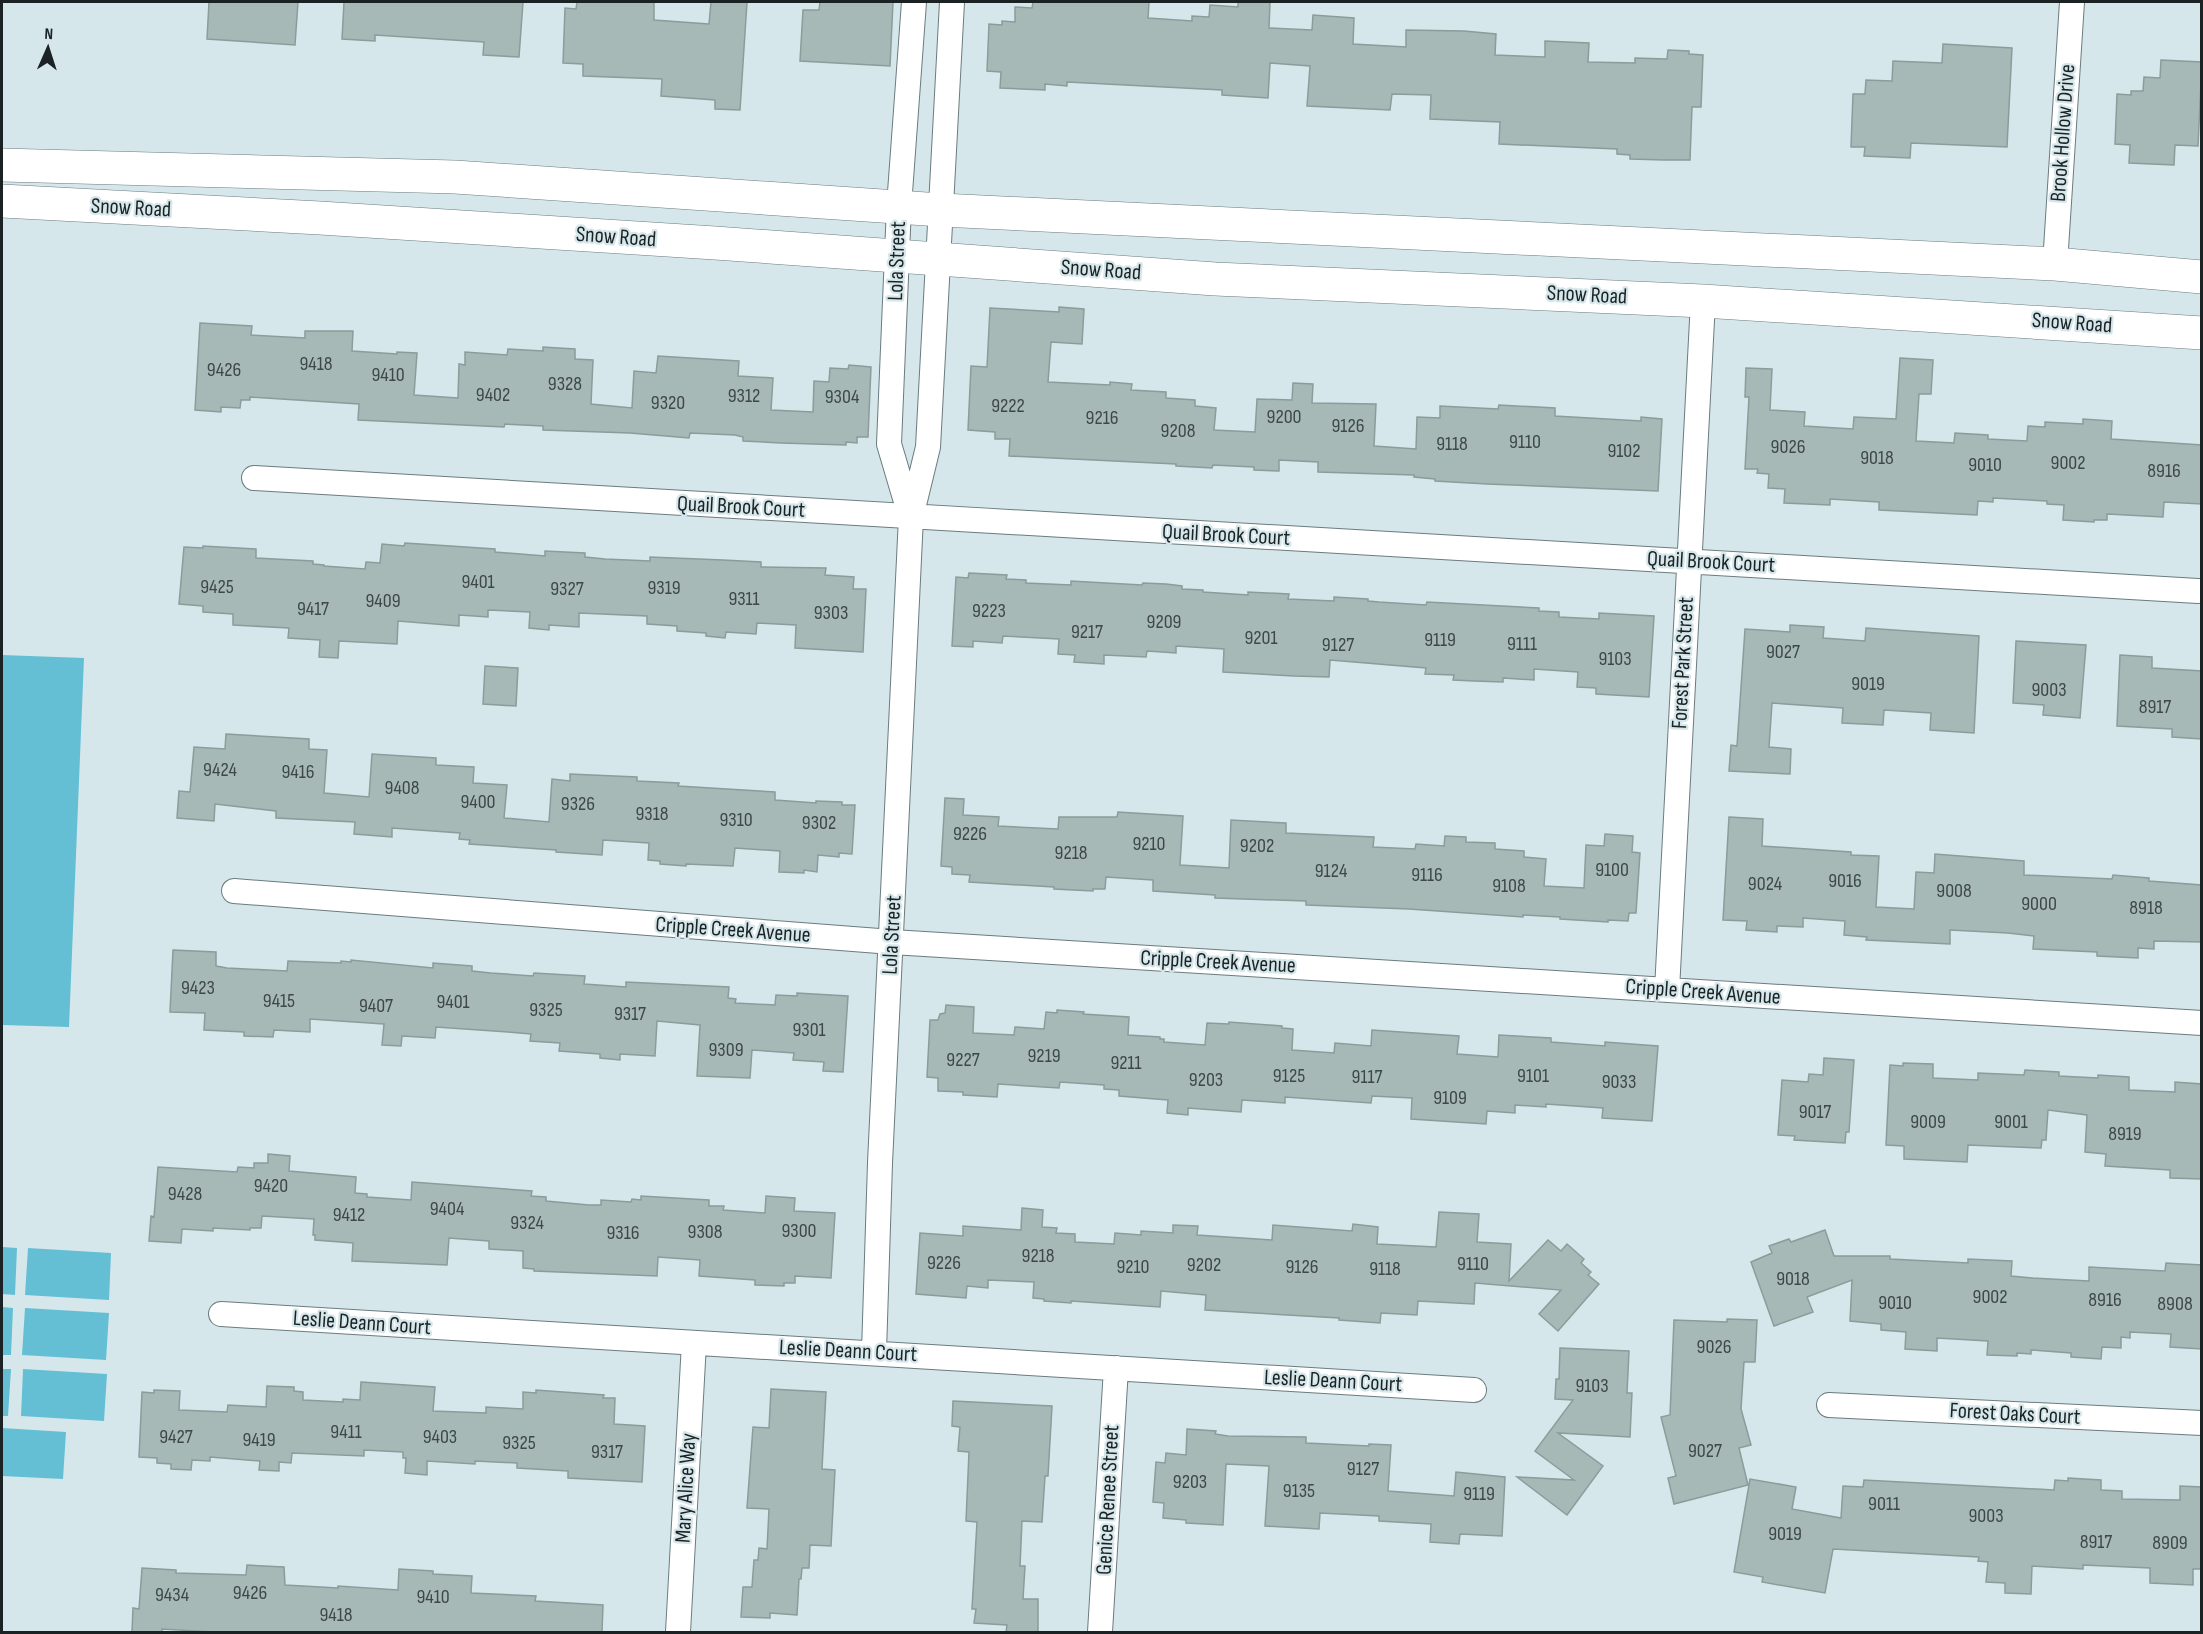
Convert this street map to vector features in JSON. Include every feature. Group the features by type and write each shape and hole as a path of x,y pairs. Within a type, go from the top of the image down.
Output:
{"main road":[{"name":"Snow Road","path":"2,165 455,177 941,210 2055,264 2202,277"},
{"name":"Snow Road","path":"2,201 320,218 897,255 1215,279 1703,301 2202,333"}],"street":[{"name":"Lola Street","path":"911,517 890,444 899,206 914,2"},
{"name":"Lola Street","path":"874,1352 880,1163 911,517 928,447 952,2"},
{"name":"Brook Hollow Drive","path":"2055,264 2072,2"},
{"name":"Forest Park Street","path":"1667,990 1703,301"},
{"name":"Quail Brook Court","path":"254,478 2198,591"},
{"name":"Cripple Creek Avenue","path":"234,891 892,942 2202,1023"},
{"name":"Leslie Deann Court","path":"221,1314 1474,1390"},
{"name":"Mary Alice Way","path":"678,1632 694,1343"},
{"name":"Genice Renee Street","path":"1100,1632 1116,1368"},
{"name":"Forest Oaks Court","path":"1829,1405 2202,1423"}],"shaded area":[{"path":"2,655 84,658 69,1027 2,1025"},
{"path":"2,1247 17,1248 15,1295 2,1294"},
{"path":"28,1248 111,1253 109,1300 25,1295"},
{"path":"2,1307 13,1308 11,1355 2,1355"},
{"path":"25,1308 109,1313 106,1360 22,1355"},
{"path":"2,1369 11,1369 8,1416 2,1416"},
{"path":"23,1369 107,1374 104,1421 21,1416"},
{"path":"2,1428 66,1432 63,1479 2,1476"}],"building":[{"path":"209,2 298,2 295,45 207,39"},
{"path":"344,2 523,2 519,57 483,55 484,42 375,35 375,41 342,39"},
{"path":"577,2 654,2 654,20 709,24 711,2 747,2 740,110 715,109 715,100 661,96 662,79 583,76 583,64 563,63 565,8 576,9"},
{"path":"820,2 893,2 890,66 800,61 803,10 819,10"},
{"path":"1033,2 1149,2 1148,18 1192,21 1192,16 1209,17 1210,5 1238,7 1238,2 1270,2 1269,28 1312,30 1313,15 1354,18 1353,44 1406,47 1406,30 1464,31 1496,34 1495,55 1545,57 1545,41 1589,43 1588,62 1635,63 1635,58 1667,59 1668,50 1689,51 1689,54 1703,55 1701,107 1692,107 1690,160 1664,160 1630,159 1630,155 1617,154 1617,149 1499,144 1500,122 1430,119 1431,95 1392,94 1390,110 1307,106 1310,66 1270,63 1268,98 1222,95 1222,90 1067,82 1067,86 1045,84 1045,90 1000,88 1001,72 987,71 989,24 1002,25 1002,21 1015,22 1015,7 1032,8"},
{"path":"1943,44 2012,48 2007,147 1911,143 1910,158 1864,156 1865,147 1851,147 1853,94 1865,94 1866,80 1892,81 1893,61 1942,63"},
{"path":"2161,60 2202,62 2198,146 2175,145 2174,165 2129,163 2130,145 2115,144 2117,94 2131,95 2131,91 2143,91 2144,77 2160,78"},
{"path":"1059,307 1084,309 1082,344 1051,342 1048,382 1110,385 1110,382 1132,384 1131,390 1166,392 1166,398 1195,400 1195,406 1216,408 1214,430 1255,432 1257,399 1292,400 1293,383 1313,384 1312,403 1376,404 1374,446 1416,449 1417,417 1440,418 1440,406 1498,409 1499,405 1555,408 1555,416 1641,421 1641,417 1662,419 1658,491 1487,484 1435,481 1435,479 1414,477 1414,475 1318,472 1318,462 1279,460 1279,471 1254,470 1254,467 1213,465 1212,468 1176,466 1176,464 1009,456 1010,439 995,439 995,432 968,430 971,366 987,367 990,308 1059,312"},
{"path":"200,323 252,326 251,335 305,338 305,331 353,331 352,351 417,353 414,395 458,398 459,364 465,365 465,352 507,355 508,349 543,351 543,347 575,349 575,359 593,360 591,404 632,408 634,371 656,373 658,356 739,361 738,376 773,378 771,410 813,412 814,381 829,382 830,368 848,369 849,365 871,367 868,437 857,437 857,443 846,442 846,445 781,443 743,441 743,437 735,435 690,433 689,438 543,430 543,426 505,424 504,427 358,420 359,404 250,397 250,400 241,400 240,408 221,407 221,412 195,410"},
{"path":"1900,358 1933,360 1931,394 1919,394 1916,441 1954,443 1955,433 1988,435 1988,439 2027,441 2028,426 2045,427 2045,422 2083,424 2083,419 2112,421 2111,439 2202,445 2202,504 2164,502 2163,517 2107,514 2107,520 2094,520 2094,522 2063,520 2064,505 2047,504 2047,501 1993,498 1993,502 1978,501 1977,515 1879,510 1879,502 1830,499 1830,505 1784,503 1785,489 1768,488 1769,474 1757,473 1758,469 1745,469 1749,397 1745,397 1746,368 1772,369 1770,410 1805,412 1804,426 1853,429 1854,417 1896,419"},
{"path":"405,543 495,549 495,552 545,556 545,551 585,553 585,557 605,559 650,561 650,557 761,562 761,567 826,568 825,575 854,577 853,589 866,589 863,652 795,648 796,625 757,623 756,634 726,632 725,638 706,636 706,633 677,631 677,626 647,624 647,616 579,613 579,627 549,625 549,630 529,628 530,612 488,610 488,617 459,615 459,626 398,621 397,644 339,641 338,658 319,657 320,640 288,638 289,628 233,625 233,614 203,612 203,606 179,604 184,547 256,549 256,558 313,561 313,564 324,566 365,569 366,562 380,563 382,544 404,546"},
{"path":"969,573 1007,575 1006,579 1026,580 1026,583 1071,585 1071,581 1166,584 1182,586 1182,589 1203,590 1203,592 1248,595 1248,592 1289,594 1288,599 1334,601 1334,597 1426,605 1427,602 1539,608 1539,611 1559,612 1559,617 1599,619 1599,613 1654,616 1649,697 1596,694 1596,688 1577,687 1578,672 1534,669 1534,680 1503,678 1503,682 1453,680 1454,675 1425,674 1426,668 1330,660 1329,677 1294,676 1223,672 1224,649 1176,646 1176,653 1147,651 1146,657 1104,655 1104,664 1074,662 1075,655 1058,654 1059,639 1003,636 1002,643 973,641 973,647 952,646 956,577 968,578"},
{"path":"1790,625 1824,627 1823,638 1865,641 1866,628 1979,636 1974,733 1930,730 1931,713 1884,710 1883,725 1842,723 1843,708 1772,703 1769,747 1791,749 1790,774 1729,771 1731,745 1737,746 1745,629 1790,632"},
{"path":"2016,641 2086,645 2080,718 2043,715 2044,705 2013,703"},
{"path":"2120,655 2152,657 2152,668 2202,671 2202,739 2172,737 2172,729 2117,726"},
{"path":"485,666 518,668 516,706 483,704"},
{"path":"226,734 309,739 309,749 327,750 324,793 369,797 372,754 436,758 436,765 474,767 473,783 507,785 504,818 549,822 552,779 570,781 570,774 637,777 637,781 679,783 678,786 775,792 775,800 842,802 842,805 855,805 852,854 839,853 839,857 818,855 817,872 804,870 804,873 779,872 780,851 735,848 733,866 686,864 686,866 660,864 660,861 648,860 649,843 603,840 602,855 469,844 470,840 459,839 460,833 392,828 392,837 354,834 355,822 276,818 276,811 215,804 214,821 177,818 179,791 190,792 194,747 225,749"},
{"path":"945,798 964,799 963,815 999,817 998,826 1058,829 1059,817 1117,817 1118,812 1183,816 1180,865 1229,868 1231,820 1286,823 1286,833 1374,837 1373,847 1415,849 1416,844 1444,846 1445,836 1466,837 1466,842 1495,843 1495,849 1524,851 1524,857 1546,859 1544,886 1584,888 1586,845 1604,846 1605,834 1633,836 1632,852 1640,853 1636,913 1629,913 1628,921 1608,920 1608,922 1560,919 1560,917 1306,905 1306,901 1215,898 1215,895 1153,891 1153,880 1106,877 1105,889 1093,889 1093,891 969,882 970,875 952,874 952,867 941,866"},
{"path":"1729,817 1763,819 1762,846 1879,856 1876,907 1914,909 1916,872 1934,873 1935,854 2024,861 2024,875 2112,879 2113,875 2149,878 2149,881 2202,885 2202,942 2154,941 2154,949 2138,948 2138,958 2097,956 2097,952 2033,949 2034,936 2008,933 1950,930 1950,944 1866,940 1867,937 1844,935 1845,921 1803,918 1803,927 1777,926 1777,932 1746,930 1747,921 1723,920"},
{"path":"173,950 216,952 216,966 227,968 287,971 288,961 341,963 341,961 351,962 351,960 433,968 433,963 472,966 472,971 491,973 585,976 584,984 626,987 626,982 729,987 728,998 736,999 735,1003 775,1005 776,995 797,996 797,993 848,996 843,1072 823,1071 824,1062 793,1060 794,1053 752,1050 750,1078 697,1076 700,1025 657,1021 655,1056 620,1054 620,1060 600,1058 600,1054 559,1051 560,1043 530,1041 531,1034 508,1032 436,1027 435,1038 402,1036 401,1046 382,1045 384,1024 310,1019 310,1032 274,1030 273,1037 244,1036 244,1032 204,1030 205,1013 170,1012"},
{"path":"946,1005 974,1007 973,1033 1014,1035 1015,1027 1044,1029 1046,1012 1057,1013 1057,1010 1129,1017 1128,1035 1160,1037 1164,1039 1164,1042 1205,1045 1207,1023 1229,1024 1229,1022 1282,1026 1282,1028 1293,1029 1292,1050 1334,1053 1335,1043 1371,1046 1372,1030 1459,1036 1457,1054 1498,1057 1499,1035 1551,1038 1551,1042 1605,1046 1605,1042 1658,1046 1652,1121 1602,1118 1603,1108 1546,1104 1546,1107 1515,1105 1515,1113 1487,1111 1486,1124 1411,1119 1412,1098 1372,1096 1371,1103 1285,1097 1285,1103 1242,1100 1241,1112 1188,1108 1188,1115 1167,1113 1168,1100 1119,1096 1119,1090 1104,1089 1104,1085 1060,1082 1059,1088 998,1084 997,1097 938,1091 938,1078 927,1077 930,1020 938,1020 940,1014 945,1013"},
{"path":"1824,1058 1854,1060 1849,1132 1846,1132 1845,1143 1794,1140 1795,1136 1778,1135 1782,1080 1808,1082 1809,1074 1823,1075"},
{"path":"1903,1063 1933,1064 1933,1078 1978,1080 1978,1073 2024,1075 2025,1070 2059,1072 2059,1076 2129,1077 2129,1090 2175,1092 2175,1082 2202,1084 2202,1179 2170,1178 2170,1170 2105,1166 2106,1154 2085,1152 2087,1115 2048,1110 2046,1140 2042,1140 2041,1148 1968,1145 1967,1162 1904,1159 1904,1146 1886,1145 1890,1065 1903,1066"},
{"path":"268,1154 290,1156 289,1171 356,1177 355,1193 367,1194 367,1197 411,1200 412,1182 532,1191 531,1196 546,1197 546,1201 589,1205 601,1205 601,1200 631,1202 632,1199 641,1200 641,1196 709,1200 709,1206 724,1206 723,1210 765,1213 766,1196 795,1198 794,1211 835,1213 831,1278 795,1276 795,1283 784,1283 784,1286 755,1285 755,1280 699,1276 700,1260 658,1257 657,1276 534,1271 534,1269 523,1268 523,1251 489,1249 489,1241 449,1238 447,1265 352,1261 353,1243 315,1240 314,1219 262,1216 261,1228 250,1228 250,1230 213,1228 213,1231 182,1229 181,1243 149,1241 151,1216 154,1217 158,1167 237,1172 238,1167 254,1168 254,1163 268,1163"},
{"path":"1022,1208 1043,1210 1042,1227 1057,1228 1056,1233 1075,1234 1075,1242 1114,1244 1115,1233 1141,1235 1141,1231 1173,1233 1173,1225 1198,1226 1197,1235 1272,1240 1273,1225 1352,1231 1353,1224 1378,1227 1377,1244 1436,1247 1439,1212 1479,1214 1477,1242 1511,1244 1509,1281 1548,1240 1561,1251 1567,1244 1584,1259 1581,1263 1591,1272 1588,1275 1599,1284 1558,1331 1539,1314 1561,1290 1475,1283 1474,1304 1418,1301 1417,1315 1381,1313 1380,1323 1339,1320 1339,1318 1205,1310 1206,1295 1161,1291 1160,1307 1044,1301 1044,1299 1033,1298 1034,1282 988,1280 988,1288 967,1286 966,1298 916,1294 920,1233 963,1236 963,1226 1021,1230"},
{"path":"1825,1230 1834,1256 1890,1256 1890,1259 1968,1263 1968,1259 2012,1261 2011,1276 2032,1278 2089,1281 2089,1267 2165,1271 2166,1263 2202,1265 2202,1349 2170,1347 2171,1334 2130,1332 2130,1338 2121,1337 2121,1348 2102,1347 2101,1359 2071,1357 2071,1353 2031,1350 2031,1354 2017,1353 2017,1356 1987,1355 1988,1341 1937,1338 1937,1351 1905,1349 1906,1332 1881,1330 1881,1324 1850,1321 1852,1280 1807,1297 1813,1312 1774,1326 1751,1262 1772,1253 1769,1246 1789,1239 1791,1242"},
{"path":"1727,1319 1757,1320 1755,1362 1744,1362 1741,1409 1751,1445 1739,1448 1748,1485 1674,1504 1668,1478 1676,1476 1661,1417 1670,1415 1674,1320 1727,1322"},
{"path":"1560,1348 1629,1351 1627,1393 1632,1393 1630,1437 1558,1433 1603,1466 1567,1515 1517,1477 1574,1480 1535,1451 1573,1400 1555,1399 1556,1379 1559,1379"},
{"path":"361,1382 435,1387 433,1411 486,1413 486,1407 523,1409 523,1392 536,1393 536,1390 604,1395 603,1398 615,1398 614,1424 645,1426 642,1482 568,1478 568,1471 517,1468 517,1463 475,1461 475,1464 427,1461 427,1475 405,1473 406,1458 403,1458 403,1452 364,1450 364,1456 292,1453 291,1463 279,1462 279,1471 259,1470 260,1461 210,1457 210,1461 192,1460 191,1470 171,1469 171,1464 157,1463 157,1458 139,1457 142,1392 180,1391 179,1410 227,1412 228,1405 266,1407 267,1386 294,1387 294,1391 303,1392 303,1400 343,1402 343,1399 360,1400"},
{"path":"771,1389 826,1392 822,1469 835,1470 831,1546 810,1545 809,1568 802,1568 801,1579 799,1579 797,1615 770,1613 770,1618 741,1617 743,1587 752,1587 754,1560 758,1560 759,1548 767,1549 769,1509 747,1508 753,1427 769,1428"},
{"path":"953,1401 1052,1406 1048,1476 1045,1476 1042,1522 1022,1521 1020,1566 1025,1566 1023,1599 1038,1599 1038,1632 1006,1632 1007,1625 974,1623 976,1609 972,1609 977,1522 966,1521 969,1452 958,1451 960,1427 952,1426"},
{"path":"1187,1429 1216,1431 1215,1434 1228,1436 1306,1437 1306,1443 1391,1445 1388,1491 1454,1496 1456,1472 1505,1477 1502,1536 1460,1534 1459,1544 1430,1542 1431,1524 1379,1521 1379,1516 1320,1513 1319,1529 1265,1526 1269,1466 1226,1464 1223,1525 1186,1523 1186,1520 1163,1518 1164,1503 1153,1502 1156,1462 1165,1463 1166,1453 1186,1455"},
{"path":"2068,1478 2101,1480 2101,1490 2122,1491 2122,1499 2180,1500 2180,1486 2202,1487 2202,1569 2193,1569 2193,1585 2150,1583 2150,1568 2083,1565 2083,1569 2032,1566 2031,1594 2005,1593 2005,1583 1986,1582 1988,1562 1978,1561 1979,1557 1833,1549 1825,1593 1762,1582 1763,1577 1734,1572 1750,1479 1796,1487 1792,1509 1841,1518 1843,1486 1863,1487 1864,1480 2054,1490 2055,1480 2068,1481"},
{"path":"247,1565 284,1567 285,1585 338,1588 338,1586 398,1590 399,1569 472,1576 471,1593 536,1596 535,1601 603,1605 602,1632 212,1632 162,1629 162,1632 132,1632 133,1608 139,1609 142,1568 176,1570 176,1573 246,1575"}]}
